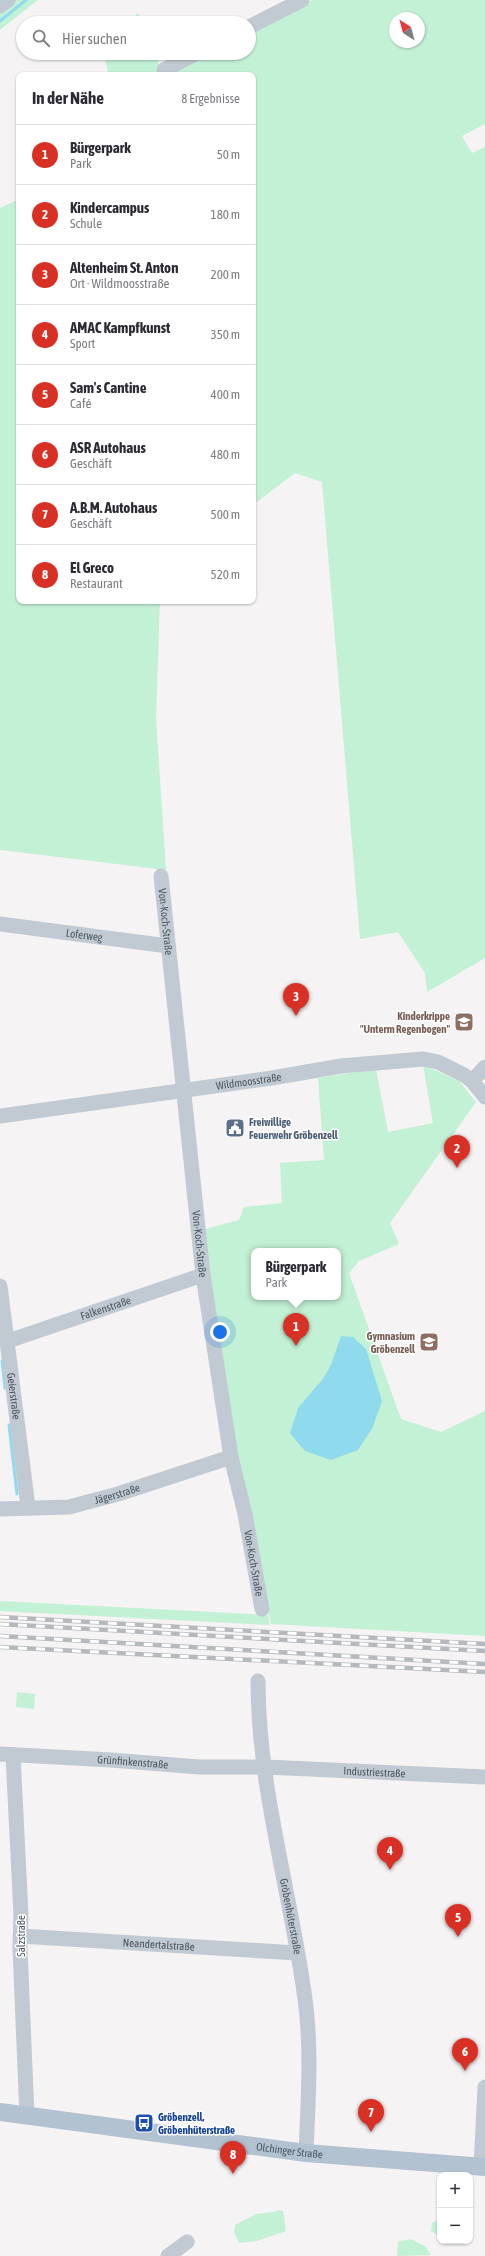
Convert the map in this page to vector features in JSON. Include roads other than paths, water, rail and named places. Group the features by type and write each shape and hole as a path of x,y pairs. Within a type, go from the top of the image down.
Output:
{"main road":[{"name":"Olchinger Straße","path":"0,2112 27,2117 306,2153 483,2167"}],"street":[{"path":"0,6 8,0"},
{"path":"256,23 302,0"},
{"path":"164,70 183,60"},
{"name":"Von-Koch-Straße","path":"162,876 203,1275 231,1457 245,1514 262,1609"},
{"name":"Loferweg","path":"0,924 168,946"},
{"name":"Wildmoosstraße","path":"0,1116 341,1066 423,1058 438,1062 472,1081 485,1097"},
{"path":"472,1081 485,1067"},
{"name":"Falkenstraße","path":"8,1341 203,1275"},
{"name":"Geierstraße","path":"0,1286 28,1507"},
{"name":"Jägerstraße","path":"0,1509 69,1507 118,1494 231,1457"},
{"name":"Gröbenhüterstraße","path":"258,1681 258,1712 265,1766 306,2000 308,2052 306,2153"},
{"name":"Grünfinkenstraße","path":"6,1755 111,1760 199,1767 265,1766"},
{"name":"Salzstraße","path":"6,1755 21,1914 20,1936 27,2117"},
{"name":"Industriestraße","path":"265,1766 485,1777"},
{"name":"Neandertalstraße","path":"20,1936 297,1953"},
{"path":"483,2167 485,2087"},
{"path":"168,2256 187,2242"}],"water":[{"path":"341,1336 353,1337 366,1349 382,1401 372,1429 358,1450 331,1460 305,1451 290,1433 298,1408 323,1379 331,1365"}],"waterway":[{"path":"0,21 26,0"},
{"path":"2,1361 5,1388"},
{"path":"9,1425 17,1494"}],"railway":[{"path":"0,1617 485,1644"},
{"path":"0,1624 485,1651"},
{"path":"0,1636 485,1664"},
{"path":"0,1647 485,1672"}],"place":[{"name":"Altenheim St. Anton","path":"296,1016"},
{"name":"Kinderkrippe \"Unterm Regenbogen\"","path":"464,1022"},
{"name":"Freiwillige Feuerwehr Gröbenzell","path":"235,1128"},
{"name":"Kindercampus","path":"457,1168"},
{"name":"Gymnasium Gröbenzell","path":"429,1342"},
{"name":"Bürgerpark","path":"296,1346"},
{"name":"AMAC Kampfkunst","path":"390,1870"},
{"name":"Sam's Cantine","path":"458,1937"},
{"name":"ASR Autohaus","path":"465,2071"},
{"name":"Gröbenzell, Gröbenhüterstraße","path":"144,2123"},
{"name":"A.B.M. Autohaus","path":"371,2132"},
{"name":"El Greco","path":"233,2174"}]}
